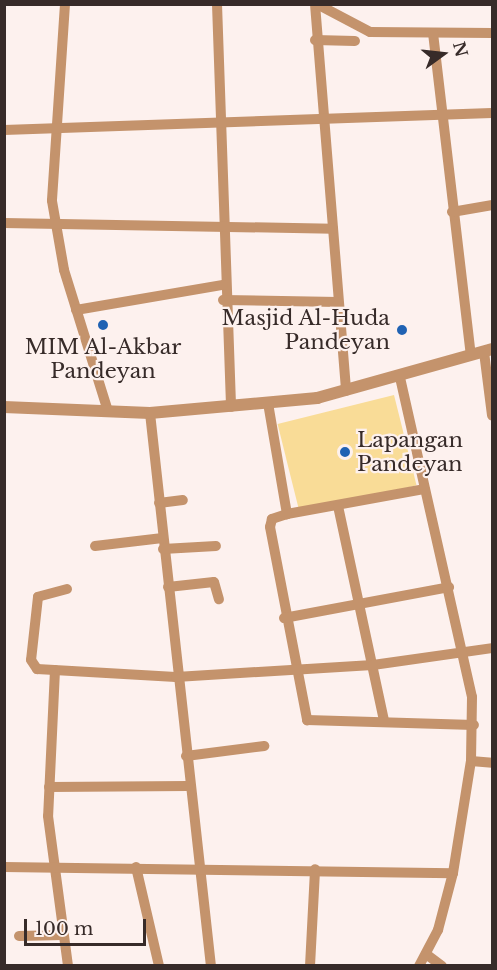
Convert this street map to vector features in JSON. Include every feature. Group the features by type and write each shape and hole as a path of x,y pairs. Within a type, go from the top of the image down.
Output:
{"street":[{"path":"65,4 55,130 54,225 76,310 108,411"},
{"path":"218,4 223,300 231,406"},
{"path":"346,390 315,40 316,4 361,30 492,33"},
{"path":"433,33 440,115 471,355"},
{"path":"315,40 355,41"},
{"path":"4,130 492,113"},
{"path":"452,212 492,206"},
{"path":"4,223 333,229"},
{"path":"76,310 223,285"},
{"path":"223,300 338,302"},
{"path":"4,407 150,413 268,403 346,390 488,351 492,415"},
{"path":"400,377 463,656 474,725 471,761 453,873 426,954 418,966"},
{"path":"268,403 287,514"},
{"path":"150,413 176,677 211,966"},
{"path":"424,489 338,507 287,514 270,522 284,618 307,720 384,720 474,725"},
{"path":"159,503 183,500"},
{"path":"338,507 384,720"},
{"path":"95,546 163,544 216,546"},
{"path":"168,587 211,582 219,599"},
{"path":"284,618 448,587"},
{"path":"67,589 46,591 37,602 33,666 55,670 176,677 295,667 373,665 463,656 492,648"},
{"path":"55,670 49,787 52,866 68,966"},
{"path":"186,756 264,746"},
{"path":"471,761 492,763"},
{"path":"49,787 189,786"},
{"path":"4,867 200,867 453,873"},
{"path":"136,867 159,966"},
{"path":"310,966 315,869"},
{"path":"19,936 63,935"},
{"path":"426,954 442,966"}],"shaded area":[{"name":"Lapangan Pandeyan","path":"394,395 416,485 300,514 278,424"}],"place":[{"name":"MIM Al-Akbar Pandeyan","path":"103,325"},
{"name":"Masjid Al-Huda Pandeyan","path":"402,330"},
{"name":"Lapangan Pandeyan","path":"345,452"}]}
